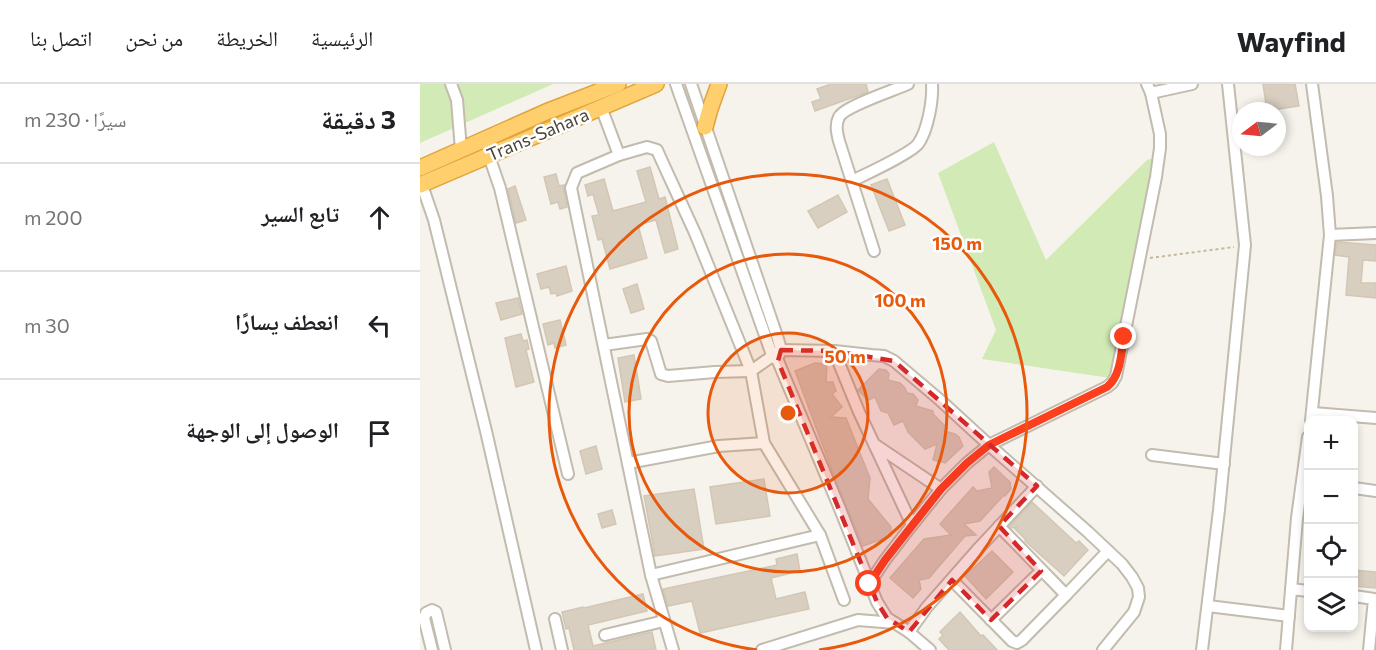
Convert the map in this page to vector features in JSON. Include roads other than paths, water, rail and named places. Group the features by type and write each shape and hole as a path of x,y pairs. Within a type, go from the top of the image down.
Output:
{"highway":[{"name":"Trans-Sahara","path":"423,166 546,112 618,84"},
{"name":"Trans-Sahara","path":"425,183 656,84"},
{"path":"705,127 719,84"},
{"path":"423,166 431,172 425,183"}],"street":[{"path":"451,84 457,100 461,150"},
{"path":"676,84 777,356 877,602 887,618 909,632 930,650"},
{"path":"690,84 777,356"},
{"path":"874,251 837,131 837,124 840,115 850,108 908,84"},
{"path":"852,181 904,154 918,144 928,119 932,84"},
{"path":"869,584 941,489 967,463 989,445 1112,383 1116,376 1140,260 1160,147 1158,121 1149,88 1192,84"},
{"path":"1202,650 1224,464 1245,245 1228,84"},
{"path":"1312,84 1330,235 1312,416"},
{"path":"601,107 619,155"},
{"path":"673,650 651,575 571,188 577,173 619,155 647,147 657,150 695,233 751,371 764,443 820,535 844,600"},
{"path":"489,156 500,188 568,474"},
{"path":"425,183 486,430 536,650"},
{"path":"1330,235 1376,233"},
{"path":"604,345 647,339 651,342 661,374 668,376 751,371 777,356 834,351 884,356 894,361 1037,486 1122,564 1132,576 1138,588 1139,597 1134,612 1103,650"},
{"path":"834,351 873,443 912,525"},
{"path":"1358,417 1376,418"},
{"path":"627,463 719,446 764,443"},
{"path":"873,443 941,489"},
{"path":"1152,455 1224,464"},
{"path":"909,632 927,608 1037,486"},
{"path":"1286,650 1297,518 1304,489"},
{"path":"1358,489 1376,491"},
{"path":"999,526 1066,595"},
{"path":"651,575 820,535"},
{"path":"952,580 1012,641 1017,643 1108,551"},
{"path":"991,620 1041,571"},
{"path":"1291,589 1304,591"},
{"path":"1358,597 1375,599 1369,650"},
{"path":"1208,606 1289,615"},
{"path":"432,650 424,618 426,613 432,610 436,612 445,650"},
{"path":"555,619 562,650"},
{"path":"762,650 858,620 895,623"},
{"path":"605,636 664,621"}]}
